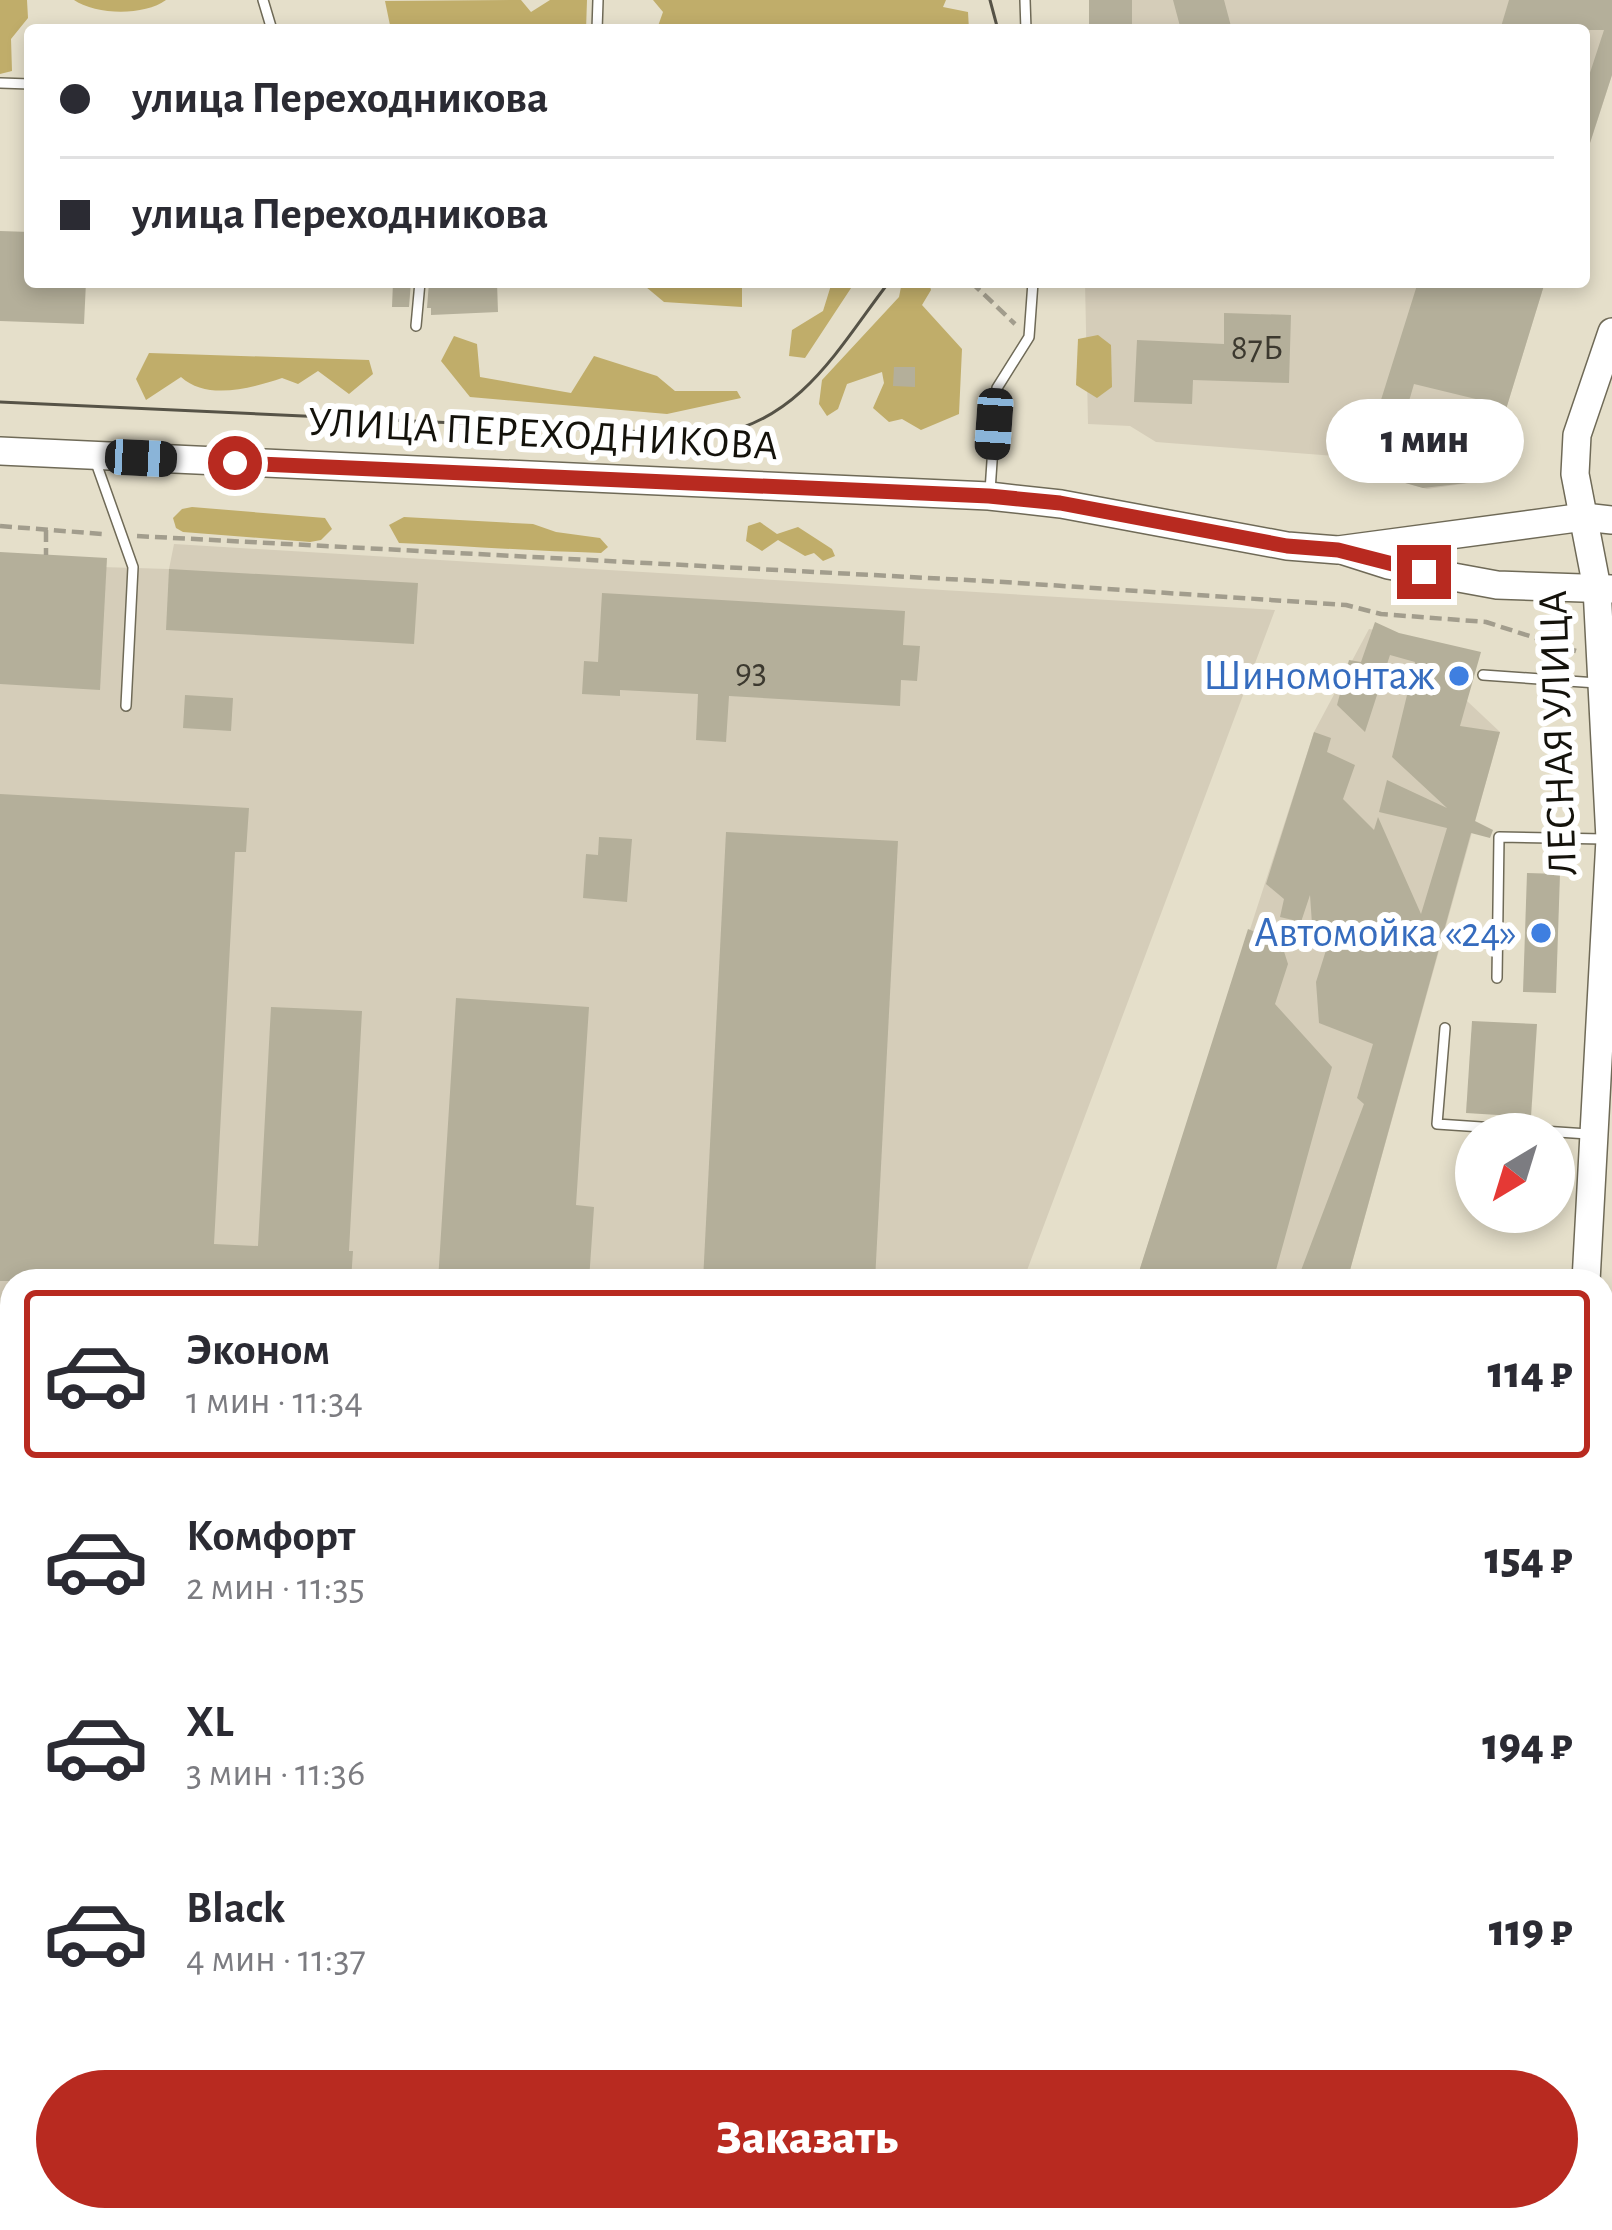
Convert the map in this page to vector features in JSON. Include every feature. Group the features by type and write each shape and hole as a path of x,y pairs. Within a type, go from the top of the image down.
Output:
{"main road":[{"name":"ЛЕСНАЯ УЛИЦА","path":"1587,1269 1610,839 1604,589 1598,519 1575,474 1576,435 1612,332"},
{"name":"УЛИЦА ПЕРЕХОДНИКОВА","path":"0,452 989,496 1060,503 1287,546 1338,550"},
{"path":"1338,550 1598,519"},
{"path":"1338,550 1388,565 1497,585 1604,589"}],"lane":[{"path":"416,326 419,288"},
{"path":"989,496 997,388 1029,337 1033,288"},
{"path":"94,456 133,567 126,706"},
{"path":"1483,675 1603,683"},
{"path":"1498,978 1499,837 1610,839"},
{"path":"1445,1028 1437,1124 1594,1134"}],"path":[{"path":"977,288 1029,337"},
{"path":"0,526 1346,605 1381,614 1486,622 1584,653"},
{"path":"46,530 46,555"}],"shaded area":[{"path":"0,0 27,0 28,18 11,39 12,71 0,74"},
{"path":"74,0 166,0 120,12"},
{"path":"521,0 531,12 550,0 587,0 586,24 390,24 385,1"},
{"path":"653,0 946,0 943,7 968,12 969,24 659,24 663,12"},
{"path":"1089,0 1612,0 1612,75 1590,143 1590,24 1089,24"},
{"path":"647,288 742,288 742,307 664,302"},
{"path":"830,288 851,288 805,358 789,356 792,330 823,311"},
{"path":"901,288 930,288 922,305 962,349 959,414 921,430 902,419 889,422 873,408 884,383 882,372 847,384 838,409 827,416 819,404 822,380 899,297"},
{"path":"1085,288 1543,288 1484,481 1427,489 1359,470 1361,458 1156,442 1130,426 1088,424"},
{"path":"1098,335 1111,345 1112,387 1097,398 1076,385 1078,339"},
{"path":"454,336 477,344 480,377 571,393 594,356 657,376 675,391 737,391 741,398 667,414 470,397 441,361"},
{"path":"149,353 369,360 373,374 349,394 318,371 298,384 282,378 230,390 204,389 181,377 146,400 136,379"},
{"path":"192,507 325,518 332,529 321,540 310,542 183,532 173,518"},
{"path":"404,517 533,524 600,538 608,547 601,553 399,543 389,525"},
{"path":"760,522 777,534 798,527 832,549 835,556 823,561 814,553 805,556 778,540 762,551 746,541 748,526"},
{"path":"174,544 1275,610 1028,1269 0,1269 0,564 169,569"},
{"path":"1369,629 1424,639 1411,682 1466,700 1500,732 1350,1269 1140,1269 1314,732"}],"building":[{"path":"1089,0 1132,0 1132,24 1089,24"},
{"path":"1173,0 1224,0 1230,24 1179,24"},
{"path":"1509,0 1612,0 1612,75 1590,143 1590,73 1604,30 1590,30 1590,24 1502,24"},
{"path":"0,231 24,232 24,288 86,288 84,324 0,321"},
{"path":"393,288 411,288 409,307 392,307"},
{"path":"429,288 497,288 498,312 431,315"},
{"path":"1416,288 1543,288 1484,481 1423,488 1359,470","holes":["1414,384 1484,401 1462,476 1393,456"]},
{"path":"1224,313 1291,315 1289,383 1193,380 1192,404 1134,402 1137,340 1224,344"},
{"path":"894,367 915,367 915,387 893,386"},
{"path":"0,552 107,558 100,690 0,684"},
{"path":"169,569 418,583 414,644 166,630"},
{"path":"602,593 905,611 903,645 920,646 917,681 901,680 900,706 729,696 726,742 696,740 698,694 620,690 620,696 582,694 584,661 598,662"},
{"path":"1375,622 1399,633 1481,652 1460,726 1500,732 1475,821 1493,830 1490,838 1471,833 1350,1269 1302,1269 1364,1104 1357,1098 1373,1044 1319,1023 1316,982 1333,928 1312,924 1310,895 1301,922 1280,917 1284,899 1266,884 1314,732 1331,738 1327,752 1355,765 1343,799 1374,830 1378,817 1421,914 1447,828 1379,812 1387,780 1447,808 1392,757 1415,662 1390,655 1365,732 1337,705 1349,660 1361,662"},
{"path":"185,695 233,698 231,731 183,728"},
{"path":"0,794 249,808 246,852 235,852 214,1244 258,1246 271,1007 362,1011 352,1269 0,1269"},
{"path":"726,832 898,841 876,1269 704,1269"},
{"path":"599,837 632,839 627,902 583,898 586,854 598,855"},
{"name":"Автомойка «24»","path":"1527,873 1560,874 1556,993 1523,992"},
{"path":"1248,929 1281,942 1288,964 1275,1004 1332,1067 1276,1269 1140,1269"},
{"path":"456,998 589,1007 576,1205 594,1207 590,1269 439,1269"},
{"path":"1472,1021 1537,1024 1531,1113 1466,1113"}],"tram line":[{"path":"990,0 996,24"},
{"path":"0,402 713,435 744,427 794,398 835,355 885,288"}],"place":[{"name":"Шиномонтаж","path":"1459,676"},
{"name":"Автомойка «24»","path":"1541,933"}],"route":[{"path":"235,463 989,496 1060,503 1287,546 1338,550 1424,572"}]}
